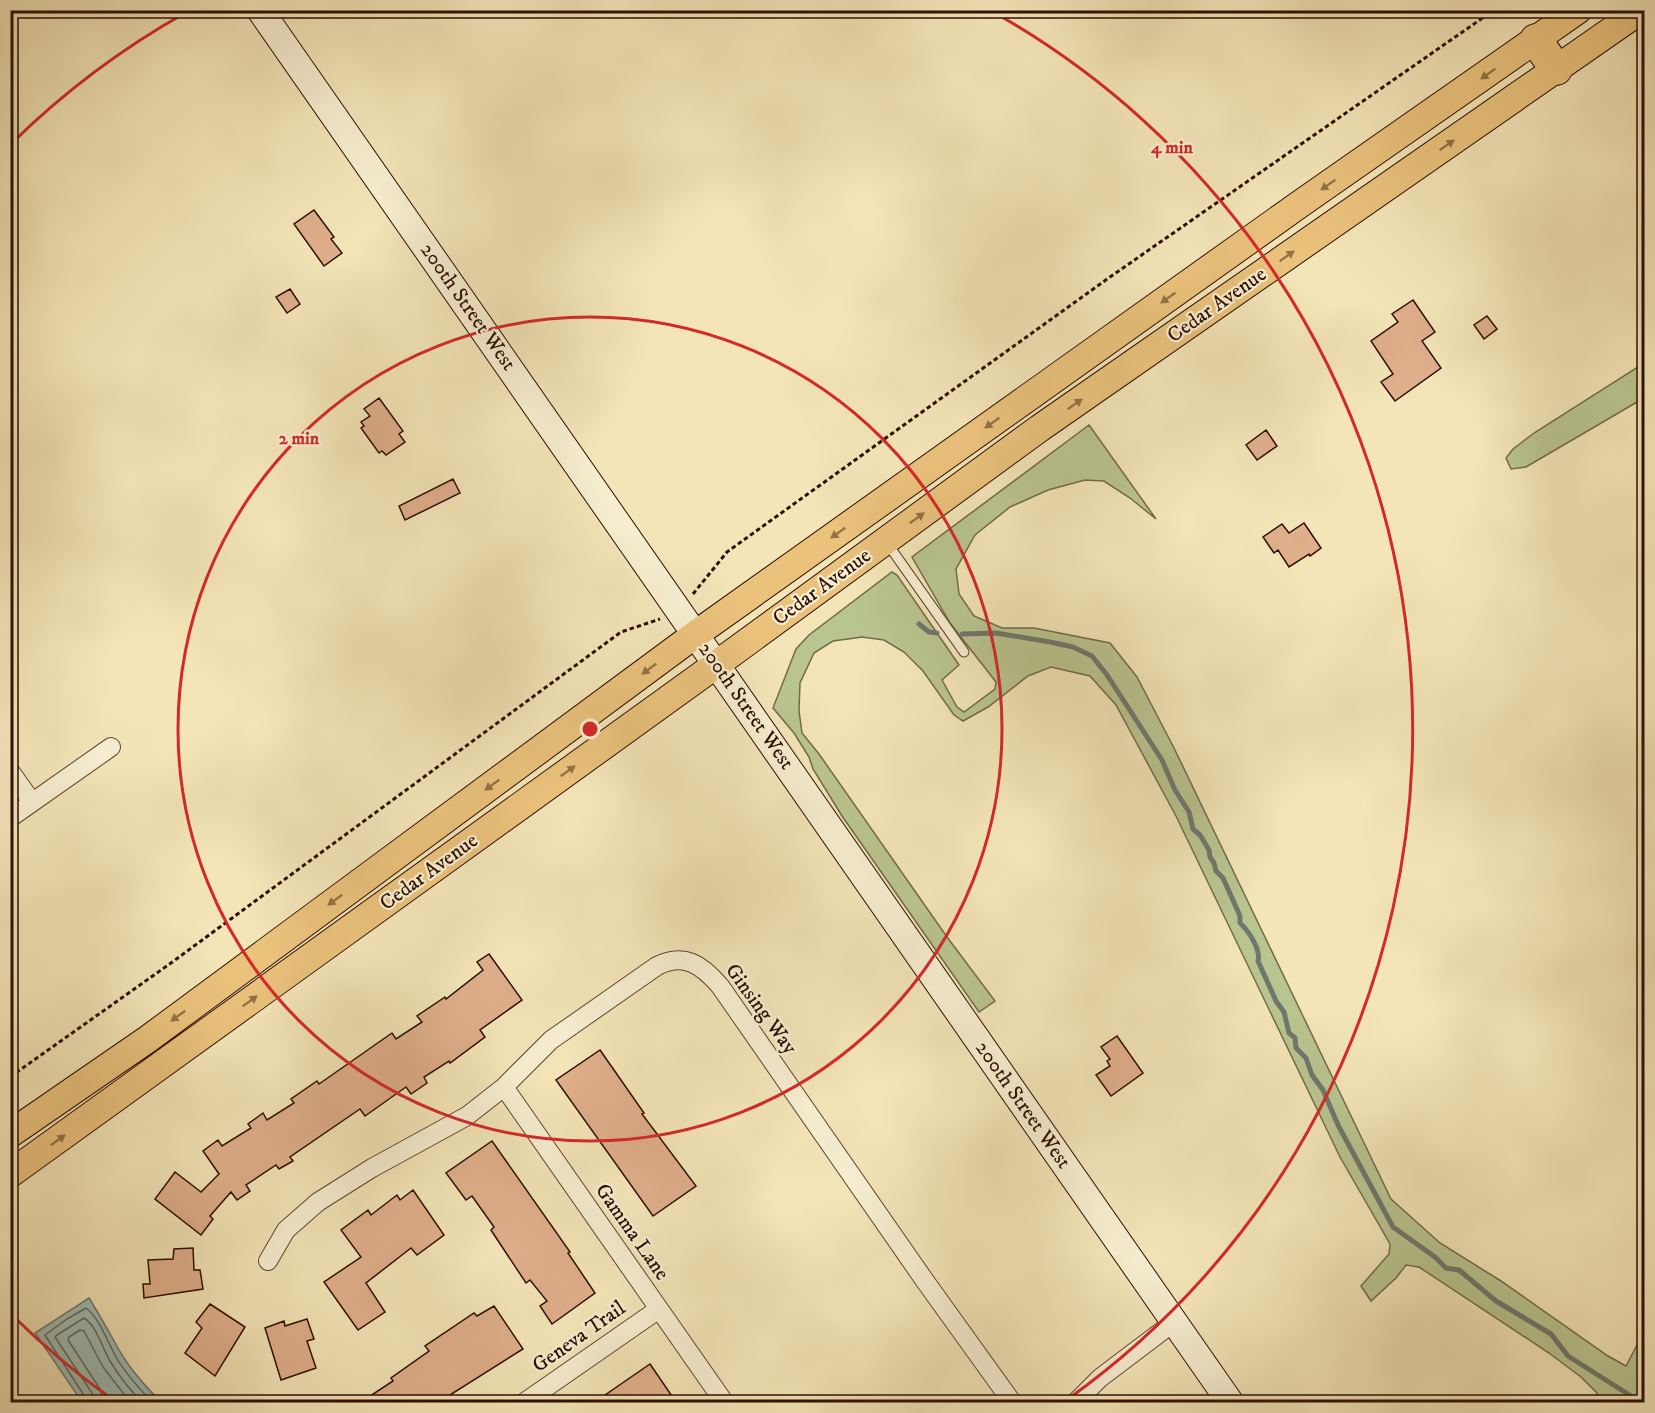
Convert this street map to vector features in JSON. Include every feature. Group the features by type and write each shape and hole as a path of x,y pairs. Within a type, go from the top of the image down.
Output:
{"highway":[{"path":"1536,40 1556,69"}],"main road":[{"name":"Cedar Avenue","path":"10,1134 148,1039 696,634 1300,204 1578,10"},
{"name":"Cedar Avenue","path":"10,1174 1040,428 1641,10"}],"street":[{"name":"200th Street West","path":"260,10 1230,1402"},
{"path":"10,818 111,747"},
{"path":"10,771 33,802"},
{"name":"Ginsing Way","path":"268,1261 286,1230 318,1202 372,1168 466,1116 504,1087 551,1040 657,966 668,960 682,959 702,968 720,986 918,1272 1012,1402"},
{"name":"Gamma Lane","path":"504,1087 724,1402"},
{"name":"Geneva Trail","path":"525,1402 659,1309"},
{"path":"1076,1402 1100,1378 1174,1322"}],"lane":[{"path":"886,541 964,652"}],"path":[{"path":"10,1077 171,963 621,632 654,622 679,610 727,552 1110,277 1494,10"},
{"path":"10,1391 19,1402"}],"green space":[{"path":"1644,363 1644,398 1526,467 1511,469 1506,458 1513,449 1534,433"},
{"path":"1089,425 1156,519 1104,481 1085,480 1048,490 1010,507 975,535 956,569 959,594 974,616 1002,628 1034,628 1110,643 1137,677 1174,748 1391,1199 1440,1243 1501,1281 1608,1356 1626,1366 1637,1345 1644,1317 1644,1402 1594,1402 1597,1393 1581,1377 1549,1353 1419,1267 1406,1265 1396,1278 1371,1301 1361,1286 1389,1254 1390,1244 1340,1157 1176,816 1116,705 1090,676 1051,667 1028,676 988,707 963,721 954,715 923,671 904,652 884,640 862,637 833,641 814,653 800,683 799,711 802,733 995,1001 979,1012 842,816 794,733 773,708 796,649 809,635 892,572 897,575 959,665 942,680 957,707 964,712 995,689 996,682 950,623 912,557"}],"water":[{"path":"89,1298 126,1362 161,1402 82,1402 35,1333"}],"building":[{"path":"314,210 334,237 331,239 342,253 324,266 294,224"},
{"path":"290,289 300,304 287,313 276,297"},
{"path":"1413,300 1435,332 1422,341 1441,368 1395,401 1381,382 1393,374 1371,341 1398,322 1392,314"},
{"path":"1487,316 1497,329 1484,339 1474,325"},
{"path":"379,398 403,431 399,434 405,442 386,455 382,451 379,453 361,428 364,426 361,422 370,416 364,409"},
{"path":"1266,430 1277,446 1257,460 1246,445"},
{"path":"453,479 460,493 405,520 399,506"},
{"path":"1304,523 1321,548 1289,567 1278,550 1274,553 1263,537 1282,524 1289,533"},
{"path":"489,954 522,1000 480,1030 485,1037 450,1063 449,1061 424,1077 427,1083 411,1094 406,1087 365,1116 360,1109 290,1157 293,1161 279,1169 276,1165 246,1185 250,1191 237,1200 231,1192 210,1216 213,1219 201,1235 155,1199 175,1172 201,1192 219,1174 203,1151 218,1140 222,1146 251,1128 248,1124 263,1113 267,1120 294,1103 291,1099 317,1081 319,1084 392,1033 396,1039 422,1022 417,1016 445,997 446,999 483,970 477,962"},
{"path":"1117,1036 1143,1073 1111,1096 1096,1075 1110,1066 1107,1061 1110,1059 1101,1047"},
{"path":"600,1050 644,1113 642,1114 696,1186 653,1216 556,1080"},
{"path":"492,1141 570,1252 568,1253 595,1293 552,1324 540,1306 547,1301 530,1280 526,1283 491,1230 494,1227 472,1196 466,1200 446,1173"},
{"path":"413,1190 444,1235 417,1255 411,1248 366,1283 385,1312 358,1330 324,1282 361,1257 341,1230 368,1210 371,1215 397,1195 400,1200"},
{"path":"193,1248 194,1270 200,1270 203,1289 144,1298 143,1284 150,1284 148,1260 173,1259 174,1249"},
{"path":"210,1304 245,1327 215,1376 185,1353 202,1328 196,1322"},
{"path":"494,1306 523,1349 439,1402 361,1402 393,1381 391,1378 429,1351 425,1346 474,1313 477,1316"},
{"path":"307,1319 314,1339 307,1341 316,1368 281,1380 265,1328 284,1321 285,1326"},
{"path":"650,1364 676,1402 595,1402"}],"waterway":[{"path":"919,624 929,632 937,633"},
{"path":"962,634 996,633 1050,642 1073,647 1092,656 1107,675 1162,760 1175,790 1189,812 1193,829 1200,835 1209,850 1216,871 1223,878 1240,916 1240,923 1254,941 1258,961 1276,1001 1284,1012 1289,1033 1295,1038 1296,1048 1306,1058 1312,1075 1323,1090 1338,1125 1393,1227 1435,1257 1446,1268 1459,1270 1496,1301 1551,1334 1568,1356 1631,1396 1633,1402"}]}
